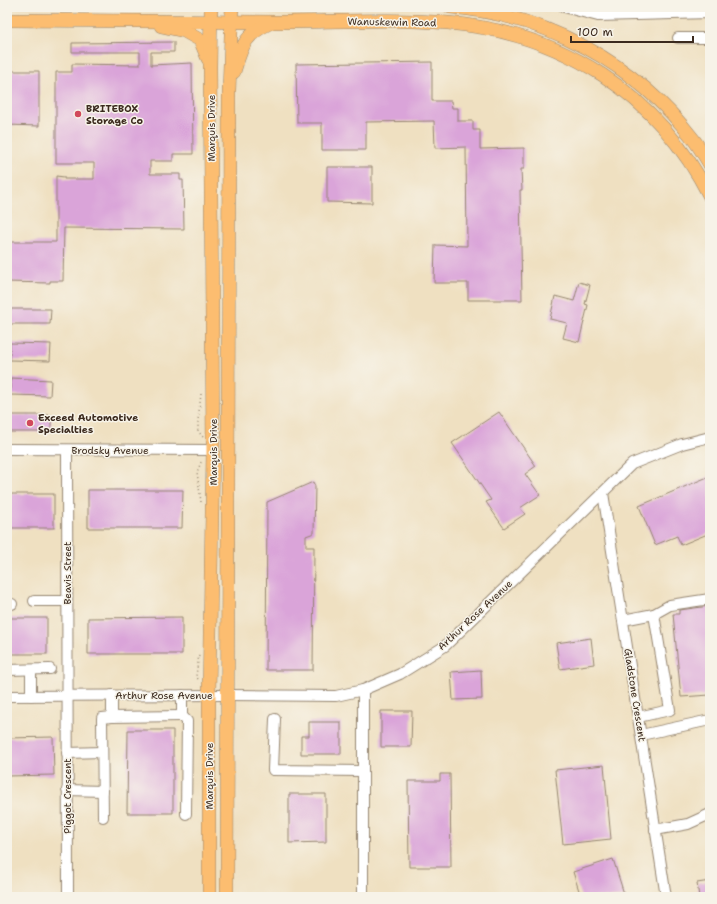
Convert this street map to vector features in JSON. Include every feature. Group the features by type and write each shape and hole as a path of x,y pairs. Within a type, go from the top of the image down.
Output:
{"main road":[{"name":"Marquis Drive","path":"209,897 209,695 213,450 210,66 211,7"},
{"name":"Marquis Drive","path":"227,897 229,91 232,7"},
{"path":"450,7 482,10 538,25 560,34 609,60 643,86 678,121 710,165"},
{"name":"Wanuskewin Road","path":"7,20 273,22 414,21 449,23 516,34 556,49 594,68 639,102 675,141 698,174 710,197"},
{"path":"139,20 184,31 200,40 210,66"},
{"path":"229,91 239,55 250,35 261,27 273,22"}],"street":[{"path":"564,7 598,16 710,13"},
{"path":"678,38 710,38"},
{"name":"Arthur Rose Avenue","path":"7,696 336,696 363,690 400,674 445,646 632,464 682,444 710,437"},
{"name":"Brodsky Avenue","path":"7,450 213,450"},
{"name":"Beavis Street","path":"67,450 67,696"},
{"name":"Gladstone Crescent","path":"603,493 666,897"},
{"path":"623,620 654,614 670,604 710,598"},
{"path":"34,601 67,601"},
{"path":"638,717 670,710 654,614"},
{"path":"7,670 50,669"},
{"path":"31,670 31,696"},
{"path":"363,690 363,897"},
{"path":"112,695 112,717"},
{"path":"182,695 182,716"},
{"name":"Piggot Crescent","path":"67,696 68,897"},
{"path":"103,817 102,718 112,717 182,716 188,721 186,814"},
{"path":"275,719 274,770 363,771"},
{"path":"641,735 710,720"},
{"path":"67,753 102,752"},
{"path":"67,790 103,791"},
{"path":"656,830 688,824 710,814"}],"building":[{"path":"174,42 174,52 151,52 151,65 192,63 193,154 173,154 173,161 150,161 150,174 180,174 180,180 183,180 184,229 64,228 63,281 50,281 50,283 7,282 7,242 56,242 56,176 64,177 64,179 94,179 94,163 56,163 56,72 72,72 72,64 140,65 140,52 72,52 72,43"},
{"path":"432,62 432,101 451,101 452,108 458,108 458,121 473,121 473,130 480,130 480,149 524,148 524,169 521,169 522,190 520,190 522,300 468,300 468,283 434,283 435,245 467,246 466,147 435,148 434,121 366,122 366,150 322,150 322,123 297,123 296,64"},
{"path":"7,71 39,71 39,126 7,125"},
{"path":"327,167 372,167 372,203 327,202"},
{"path":"579,282 590,285 585,304 588,305 579,342 563,338 567,323 550,319 555,296 574,301"},
{"path":"10,309 51,309 50,324 10,324"},
{"path":"10,343 51,344 50,361 10,360"},
{"path":"11,378 51,380 50,396 10,395"},
{"path":"499,412 536,466 525,474 540,495 520,508 525,514 504,528 486,502 491,500 452,443"},
{"name":"Exceed Automotive Specialties","path":"9,415 51,415 51,432 9,432"},
{"path":"710,476 710,533 681,545 677,536 655,545 639,506"},
{"path":"313,482 315,486 314,533 306,536 306,547 314,547 313,670 266,670 267,502"},
{"path":"88,490 183,490 182,528 88,528"},
{"path":"7,494 54,494 54,528 7,528"},
{"path":"710,606 710,695 681,697 673,614 679,614 679,610"},
{"path":"182,617 182,654 88,654 88,618"},
{"path":"7,618 47,618 47,654 7,654"},
{"path":"591,638 594,664 560,669 556,643"},
{"path":"481,670 482,699 453,700 451,672"},
{"path":"381,711 412,711 411,747 381,747"},
{"path":"309,722 341,722 341,754 301,754 301,736 309,736"},
{"path":"128,730 173,730 173,813 127,813"},
{"path":"53,737 54,775 7,776 7,738"},
{"path":"604,765 611,839 563,844 555,770"},
{"path":"440,774 450,774 451,867 409,867 408,781 440,781"},
{"path":"289,794 326,794 326,842 289,843"},
{"path":"613,859 625,897 581,897 573,872"},
{"path":"710,881 710,897 699,897 697,883"}],"place":[{"name":"BRITEBOX Storage Co","path":"78,114"},
{"name":"Exceed Automotive Specialties","path":"30,423"}]}
